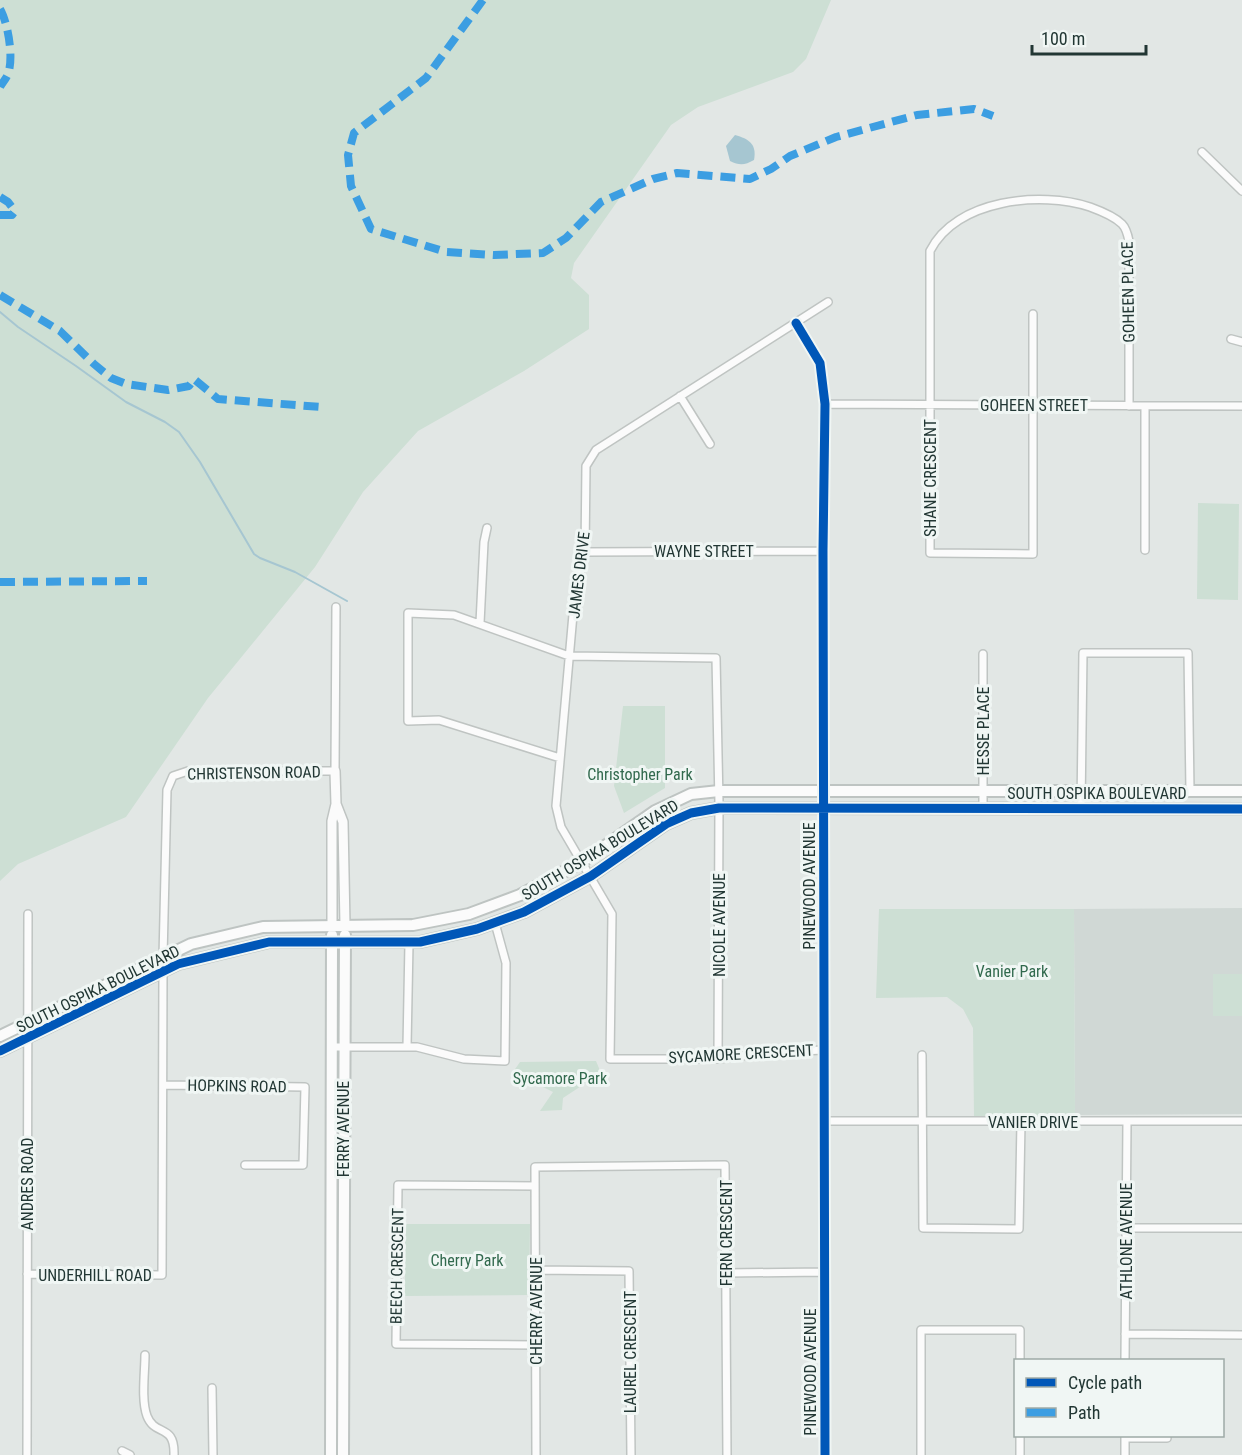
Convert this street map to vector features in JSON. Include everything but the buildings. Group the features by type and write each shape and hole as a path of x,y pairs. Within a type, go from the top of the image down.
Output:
{"main road":[{"name":"SOUTH OSPIKA BOULEVARD","path":"0,1036 191,944 263,927 413,926 469,914 520,895 582,862 655,811 691,794 719,791 1242,791"},
{"name":"SOUTH OSPIKA BOULEVARD","path":"0,1051 178,964 268,942 409,943 477,929 524,912 591,876 666,824 691,813 719,808 824,807 1242,808"},
{"name":"FERRY AVENUE","path":"331,1455 332,926"},
{"name":"FERRY AVENUE","path":"343,1455 345,926"}],"street":[{"path":"1202,152 1242,191"},
{"name":"GOHEEN PLACE","path":"930,405 930,250 937,237 963,218 1001,202 1034,198 1075,202 1106,213 1124,225 1129,241 1129,406"},
{"name":"JAMES DRIVE","path":"582,862 561,827 556,806 575,592 585,552 585,466 596,450 828,302"},
{"path":"1033,314 1033,405"},
{"name":"PINEWOOD AVENUE","path":"796,323 820,363 825,405 823,551 825,1455"},
{"path":"1231,339 1242,342"},
{"path":"680,396 710,444"},
{"name":"GOHEEN STREET","path":"825,405 1242,405"},
{"name":"SHANE CRESCENT","path":"930,405 930,553 1033,554 1033,405"},
{"path":"1145,406 1145,550"},
{"path":"480,623 484,542 487,528"},
{"name":"WAYNE STREET","path":"585,552 823,551"},
{"name":"FERRY AVENUE","path":"332,926 332,821 336,804 336,607"},
{"path":"560,758 439,720 408,721 408,613 454,615 569,656"},
{"path":"1082,808 1083,653 1188,653 1190,791"},
{"name":"HESSE PLACE","path":"983,654 984,808"},
{"name":"NICOLE AVENUE","path":"569,656 717,658 718,1059"},
{"name":"CHRISTENSON ROAD","path":"163,957 166,790 173,776 188,771 335,771"},
{"name":"FERRY AVENUE","path":"336,804 343,822 345,926"},
{"name":"SYCAMORE CRESCENT","path":"582,862 612,914 610,1059 718,1059 772,1052 825,1050"},
{"name":"ANDRES ROAD","path":"27,1455 28,914"},
{"path":"332,1047 417,1047 464,1059 506,1061 506,963 495,922"},
{"path":"407,1047 409,943"},
{"name":"HOPKINS ROAD","path":"162,1275 163,972"},
{"path":"922,1054 922,1228 1019,1229 1021,1122"},
{"name":"HOPKINS ROAD","path":"163,1085 305,1087 303,1165 245,1165"},
{"name":"VANIER DRIVE","path":"824,1122 1242,1121"},
{"name":"ATHLONE AVENUE","path":"1125,1359 1127,1122"},
{"name":"FERN CRESCENT","path":"535,1167 725,1165 727,1455"},
{"name":"CHERRY AVENUE","path":"535,1167 536,1455"},
{"name":"BEECH CRESCENT","path":"535,1186 398,1185 396,1344 536,1345"},
{"path":"1126,1228 1242,1228"},
{"name":"LAUREL CRESCENT","path":"536,1270 630,1271 631,1455"},
{"path":"726,1273 825,1272"},
{"name":"UNDERHILL ROAD","path":"27,1275 162,1275"},
{"path":"921,1455 921,1330 1020,1330 1020,1359"},
{"path":"1125,1334 1242,1335"},
{"path":"145,1355 147,1418 153,1425 170,1434 174,1442 174,1455"},
{"path":"212,1388 213,1455"},
{"path":"1020,1437 1020,1455"},
{"path":"1125,1455 1125,1437 1167,1438"}],"shaded area":[{"path":"1242,908 1242,1114 1075,1115 1074,909"}],"green space":[{"path":"0,0 831,0 806,59 793,72 698,107 671,125 574,263 571,278 589,295 589,329 524,371 418,431 363,492 315,567 208,698 126,817 18,864 0,881"},
{"path":"1198,503 1239,504 1238,600 1197,599"},
{"name":"Christopher Park","path":"623,706 665,706 665,788 624,813 614,786"},
{"name":"Vanier Park","path":"879,909 1074,909 1075,1115 974,1117 973,1028 963,1009 947,997 876,998"},
{"path":"1213,974 1242,974 1242,1016 1213,1016"},
{"name":"Sycamore Park","path":"596,1061 601,1073 563,1098 562,1110 540,1111 553,1092 513,1072 520,1062"},
{"name":"Cherry Park","path":"405,1224 530,1224 529,1295 405,1296"}],"water":[{"path":"735,135 751,143 755,154 754,160 742,164 730,161 726,146"}],"waterway":[{"path":"0,312 126,402 165,422 179,432 200,462 254,554 295,572 347,601"}],"marked path":[{"path":"483,0 426,78 354,133 348,155 351,186 371,229 446,252 494,255 543,253 566,238 601,202 653,179 677,173 750,179 790,156 836,137 917,115 974,109 993,116"},
{"path":"0,9 8,32 10,50 10,67 0,87"},
{"path":"0,197 8,202 15,211 12,215 0,215"},
{"path":"0,295 60,331 111,378 126,384 168,390 189,386 194,379 218,399 321,407"},
{"path":"0,582 147,581"}],"cycle path":[{"path":"796,323 820,363 825,404 823,551 825,1455"},
{"path":"0,1051 178,964 269,942 420,942 477,929 524,912 591,876 666,824 691,813 719,808 1242,809"}]}
